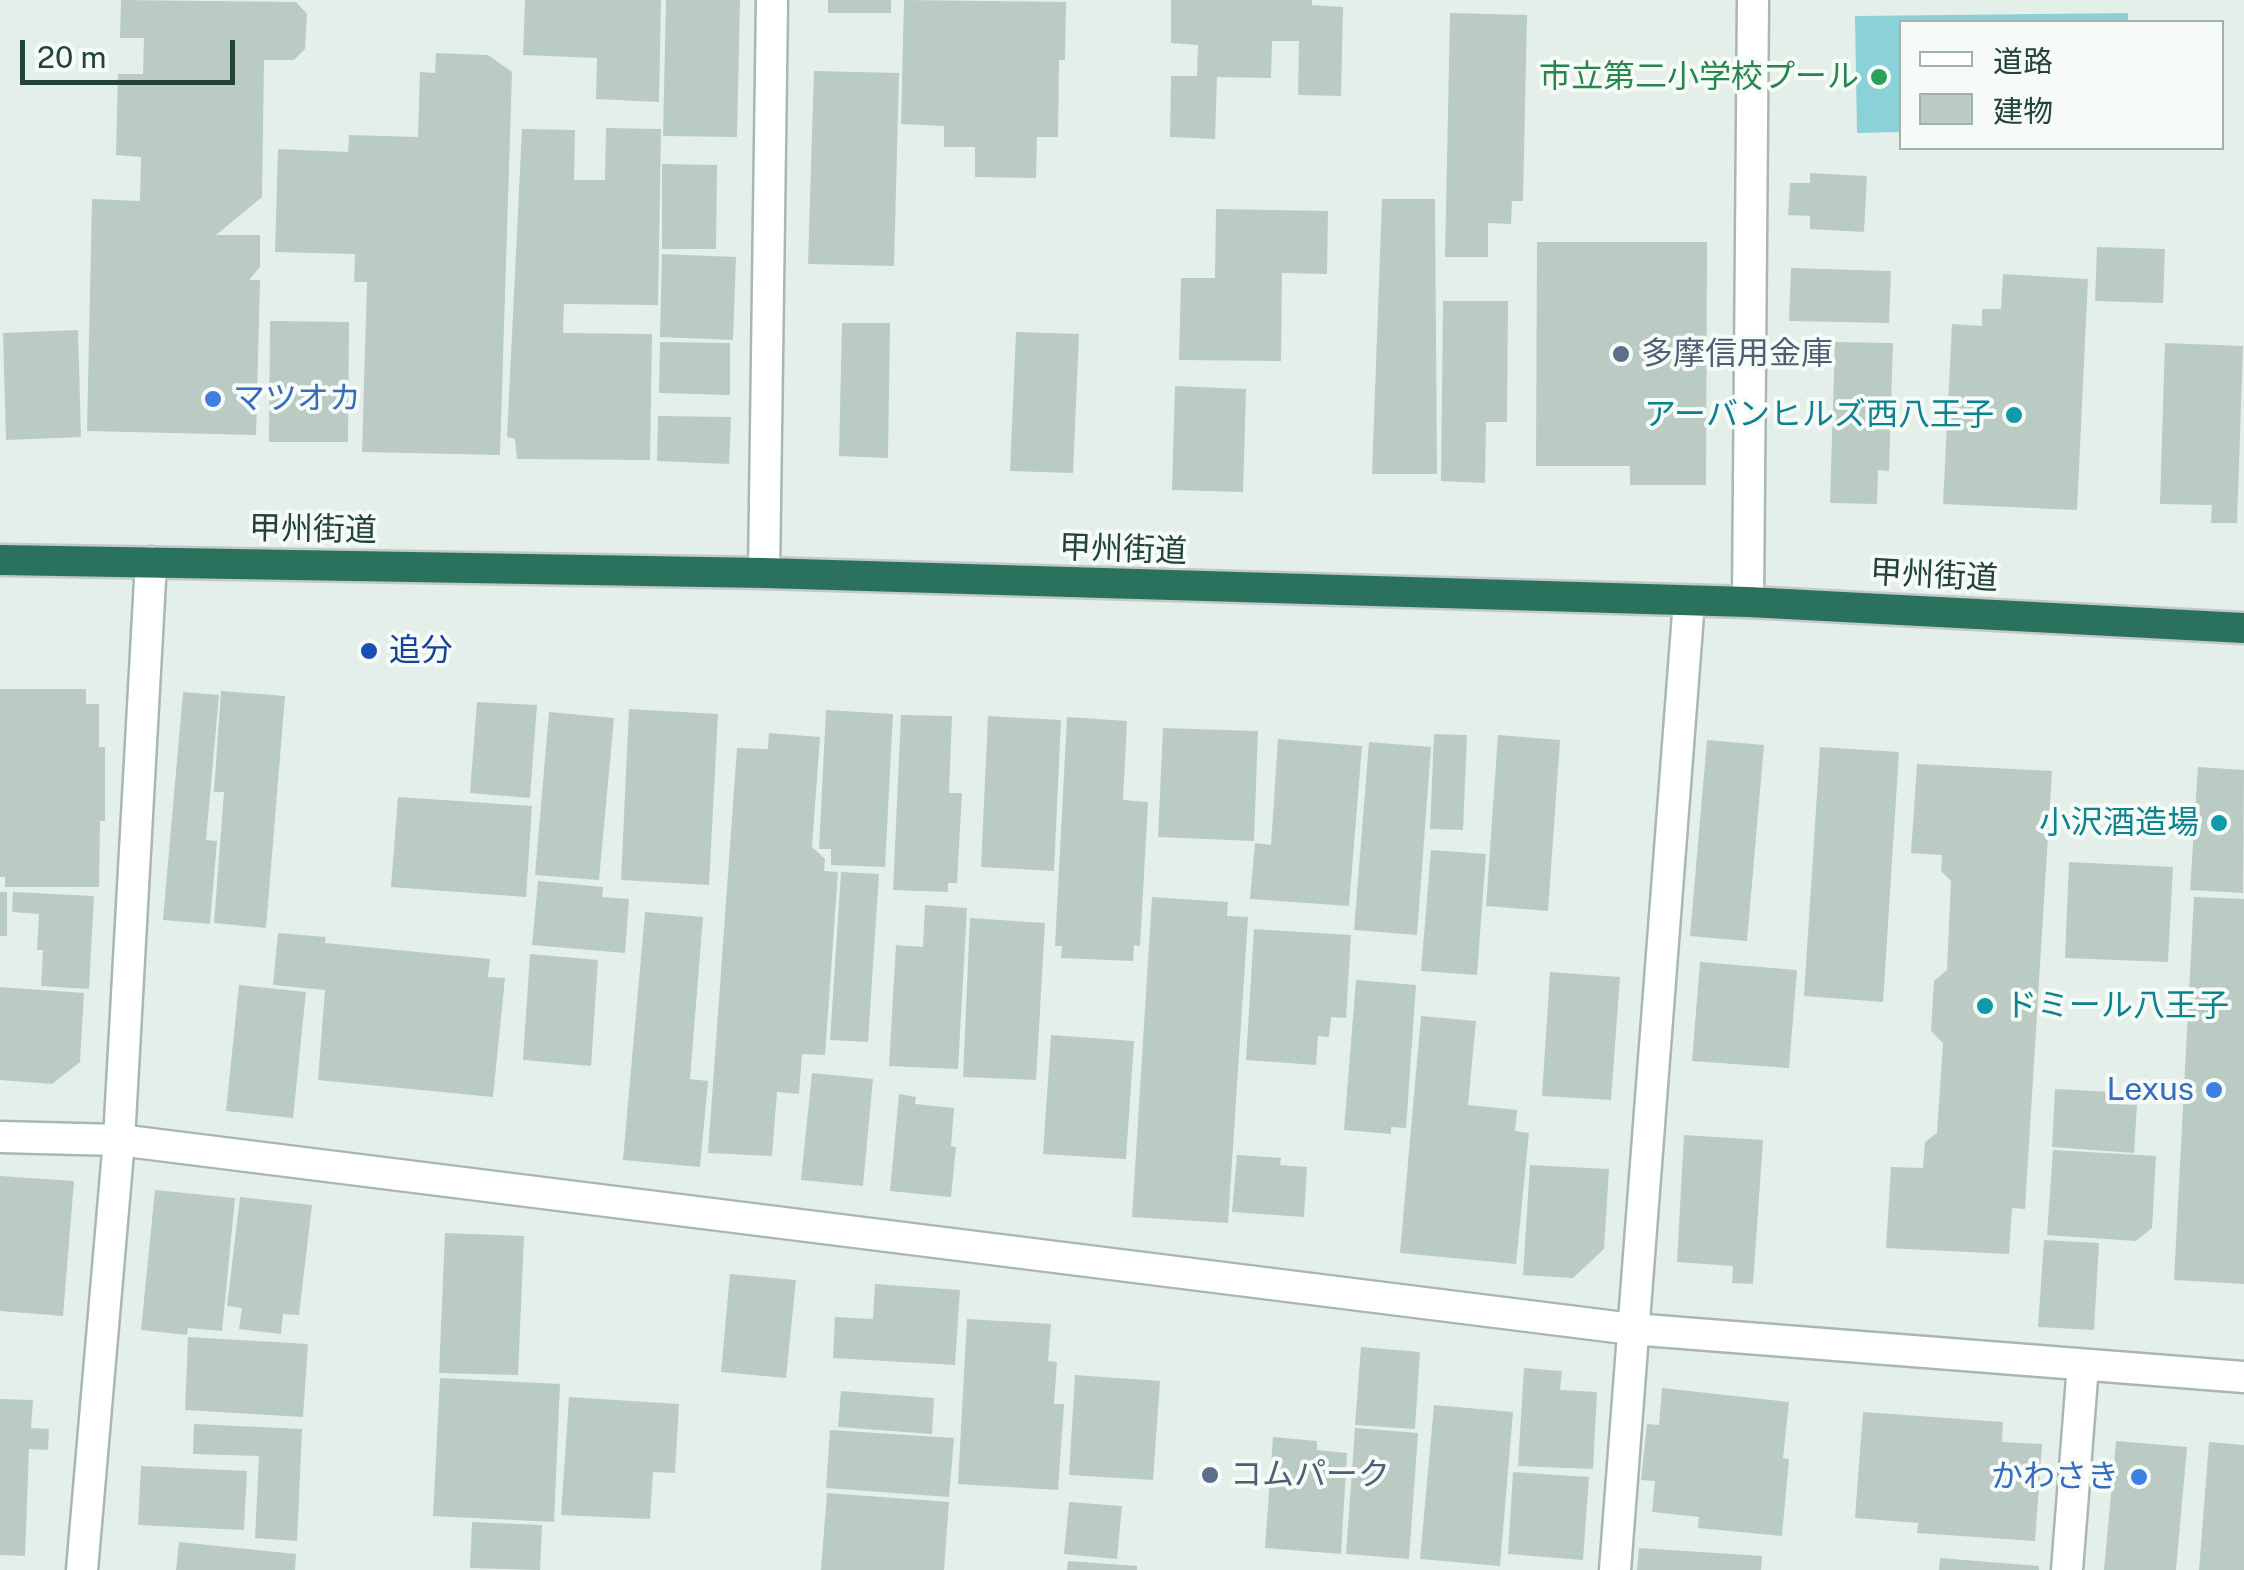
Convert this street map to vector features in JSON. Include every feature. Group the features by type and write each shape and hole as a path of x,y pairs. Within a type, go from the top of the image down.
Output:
{"highway":[{"name":"甲州街道","path":"0,560 764,573 1689,600 2244,628"}],"street":[{"path":"764,573 772,0"},
{"path":"1748,602 1753,0"},
{"path":"82,1570 120,1140 150,562"},
{"path":"1615,1570 1689,600"},
{"path":"0,1137 120,1140 1632,1329 2244,1377"},
{"path":"2068,1570 2083,1365"}],"water":[{"name":"市立第二小学校プール","path":"2128,13 2128,20 1899,20 1899,132 1857,133 1855,16"}],"building":[{"path":"121,0 296,2 307,14 305,49 294,60 264,60 262,197 216,235 260,235 260,267 249,280 260,280 256,435 87,431 92,199 140,201 141,157 116,155 118,74 143,74 144,38 120,38"},
{"path":"525,0 661,0 659,102 596,99 597,58 523,55"},
{"path":"666,0 740,0 737,137 663,136"},
{"path":"828,0 891,0 891,13 828,13"},
{"path":"904,0 1066,2 1065,60 1059,60 1058,137 1037,137 1036,178 975,177 975,147 944,147 944,126 901,124"},
{"path":"1171,0 1312,0 1312,5 1343,7 1341,96 1298,95 1299,41 1272,41 1271,78 1217,77 1215,139 1170,137 1171,76 1197,76 1198,45 1171,43"},
{"path":"1450,13 1527,15 1523,201 1512,201 1511,224 1488,223 1488,257 1445,257"},
{"path":"436,53 488,55 512,72 500,455 362,452 367,282 354,282 355,254 275,252 278,149 348,152 349,135 418,137 420,72 435,73"},
{"path":"814,71 899,73 894,266 808,264"},
{"path":"606,128 661,129 658,305 564,304 563,333 652,334 650,460 517,459 515,439 507,437 522,129 575,130 574,180 605,180"},
{"path":"662,164 717,165 716,249 662,249"},
{"path":"1810,173 1867,176 1864,232 1810,229 1810,216 1788,215 1790,183 1810,183"},
{"path":"1382,199 1435,199 1437,474 1372,474"},
{"path":"1216,209 1328,211 1327,274 1282,273 1281,361 1179,360 1181,278 1215,278"},
{"name":"多摩信用金庫","path":"1537,242 1707,242 1706,485 1630,485 1630,466 1536,466"},
{"path":"2097,247 2165,249 2163,303 2095,301"},
{"path":"662,254 736,257 733,340 660,337"},
{"path":"1791,268 1891,271 1889,323 1789,321"},
{"name":"アーバンヒルズ西八王子","path":"2003,274 2088,279 2077,510 1943,504 1952,324 1982,326 1982,309 2001,309"},
{"path":"1443,301 1508,301 1507,422 1486,422 1485,483 1441,481"},
{"path":"270,321 349,322 348,442 269,442"},
{"path":"842,323 890,323 888,458 839,456"},
{"path":"78,330 81,437 6,440 3,333"},
{"path":"1016,332 1079,334 1073,473 1010,471"},
{"path":"660,342 730,343 730,395 659,393"},
{"path":"1835,342 1893,343 1889,471 1878,470 1877,504 1830,503"},
{"path":"2165,343 2243,346 2237,523 2211,523 2212,505 2160,504"},
{"path":"1175,386 1246,389 1243,492 1172,490"},
{"path":"658,416 731,417 729,464 657,461"},
{"path":"0,689 86,689 86,704 99,704 99,747 105,747 105,821 100,821 99,887 5,887 5,877 0,877"},
{"path":"221,691 285,696 266,928 214,923 224,792 214,792"},
{"path":"183,692 219,695 206,840 217,841 210,924 163,920"},
{"path":"477,702 537,705 530,798 470,793"},
{"path":"629,709 718,714 709,885 621,880"},
{"path":"826,710 893,714 885,867 831,865 831,849 819,849"},
{"path":"549,712 614,718 599,880 535,875"},
{"path":"901,715 952,716 949,793 962,793 957,883 948,883 948,892 893,890"},
{"path":"988,716 1061,720 1054,871 981,867"},
{"path":"1067,717 1127,721 1123,800 1148,802 1140,946 1134,945 1133,961 1061,958 1062,946 1055,946"},
{"path":"1163,728 1258,731 1254,841 1158,837"},
{"path":"769,733 820,737 812,847 825,859 824,871 838,872 825,1055 802,1054 799,1094 777,1092 772,1156 708,1153 737,748 768,749"},
{"path":"1434,734 1467,735 1463,830 1430,829"},
{"path":"1498,735 1560,740 1548,911 1486,906"},
{"path":"1278,739 1362,746 1349,906 1250,899 1255,843 1271,845"},
{"path":"1707,740 1764,745 1747,941 1690,936"},
{"path":"1369,742 1431,747 1417,935 1354,930"},
{"path":"1820,747 1899,752 1883,1002 1804,996"},
{"name":"ドミール八王子","path":"1917,764 2052,771 2025,1209 2012,1208 2009,1254 1886,1248 1891,1167 1923,1168 1925,1142 1937,1133 1943,1043 1931,1031 1934,981 1947,970 1951,881 1941,871 1942,855 1911,853"},
{"name":"小沢酒造場","path":"2198,767 2244,770 2243,893 2190,890"},
{"path":"398,797 532,806 526,897 391,887"},
{"path":"1431,850 1486,854 1477,975 1421,971"},
{"path":"2069,862 2173,867 2168,962 2065,958"},
{"path":"841,872 879,874 868,1042 830,1040"},
{"path":"538,881 603,887 602,897 629,899 625,953 532,945"},
{"path":"0,892 7,892 7,936 0,936"},
{"path":"13,892 94,896 89,989 41,986 39,914 12,912"},
{"path":"1152,897 1228,902 1227,916 1248,917 1228,1223 1132,1217"},
{"name":"Lexus","path":"2194,897 2244,899 2244,1284 2174,1280"},
{"path":"925,905 967,908 958,1069 889,1066 896,945 923,947"},
{"path":"645,912 703,917 690,1079 708,1081 700,1167 623,1160"},
{"path":"970,918 1045,923 1036,1080 963,1077"},
{"path":"1254,929 1351,935 1346,1018 1331,1017 1329,1037 1318,1036 1316,1065 1246,1060"},
{"path":"278,933 326,937 325,943 490,959 488,977 505,978 493,1097 318,1080 325,990 273,985"},
{"path":"530,954 598,960 591,1066 523,1060"},
{"path":"1700,962 1797,970 1789,1068 1692,1061"},
{"path":"1550,972 1620,977 1611,1100 1542,1096"},
{"path":"1356,980 1416,985 1406,1128 1391,1127 1391,1134 1344,1130"},
{"path":"239,985 306,992 293,1118 226,1111"},
{"path":"0,987 84,993 80,1062 52,1084 0,1080"},
{"path":"1421,1016 1476,1021 1468,1105 1517,1110 1515,1131 1529,1133 1516,1264 1400,1253"},
{"path":"1051,1035 1134,1041 1126,1159 1043,1154"},
{"path":"812,1073 873,1079 863,1186 801,1180"},
{"path":"2055,1089 2113,1092 2112,1104 2137,1105 2134,1153 2052,1147"},
{"path":"899,1094 916,1097 915,1104 954,1108 951,1146 956,1147 951,1197 890,1191"},
{"path":"1684,1135 1763,1140 1753,1284 1732,1283 1733,1266 1677,1262"},
{"path":"2053,1150 2156,1156 2152,1228 2136,1241 2047,1235"},
{"path":"1237,1155 1281,1158 1280,1165 1307,1167 1304,1217 1232,1212"},
{"path":"1530,1165 1609,1169 1604,1249 1573,1278 1523,1275"},
{"path":"0,1176 74,1181 63,1316 0,1311"},
{"path":"155,1190 235,1198 222,1331 188,1328 187,1335 141,1330"},
{"path":"240,1197 312,1205 299,1315 283,1314 281,1334 239,1329 242,1308 227,1306"},
{"path":"445,1233 524,1236 518,1375 439,1373"},
{"path":"2044,1240 2099,1243 2094,1330 2038,1327"},
{"path":"730,1274 796,1280 786,1378 721,1372"},
{"path":"875,1284 960,1290 955,1365 833,1358 835,1317 873,1319"},
{"path":"967,1319 1051,1324 1048,1361 1057,1362 1054,1404 1064,1404 1058,1490 958,1484"},
{"path":"188,1337 308,1344 303,1417 185,1410"},
{"path":"1361,1347 1420,1352 1415,1429 1355,1425"},
{"path":"1524,1368 1562,1371 1560,1390 1597,1392 1593,1469 1518,1466"},
{"path":"1075,1375 1160,1381 1153,1480 1069,1475"},
{"path":"440,1378 560,1384 554,1522 433,1516"},
{"path":"1662,1388 1789,1402 1783,1458 1789,1459 1782,1536 1698,1528 1699,1517 1652,1512 1655,1481 1641,1480 1647,1424 1659,1425"},
{"path":"841,1391 934,1398 932,1434 838,1427"},
{"path":"569,1397 679,1404 675,1473 653,1472 650,1519 561,1515"},
{"path":"0,1399 33,1400 31,1428 49,1429 48,1450 29,1449 25,1556 0,1555"},
{"path":"1434,1405 1513,1412 1500,1566 1420,1559"},
{"path":"1863,1412 2003,1422 2002,1442 2042,1444 2035,1541 1917,1533 1918,1523 1855,1518"},
{"path":"194,1424 302,1429 297,1541 255,1538 259,1456 193,1454"},
{"path":"1355,1428 1418,1433 1409,1559 1346,1554"},
{"path":"830,1430 954,1438 949,1497 826,1488"},
{"path":"1273,1437 1317,1441 1317,1450 1347,1453 1341,1554 1265,1548"},
{"path":"2116,1441 2187,1447 2176,1570 2104,1570"},
{"path":"2209,1442 2244,1445 2244,1570 2199,1570"},
{"path":"141,1466 247,1471 244,1530 138,1525"},
{"path":"1513,1472 1589,1477 1583,1560 1508,1554"},
{"path":"827,1493 949,1502 944,1570 821,1570"},
{"path":"1069,1502 1122,1506 1117,1559 1064,1554"},
{"path":"472,1522 542,1525 540,1570 470,1568"},
{"path":"179,1542 296,1554 295,1570 176,1570"},
{"path":"1639,1548 1762,1556 1761,1570 1637,1570"},
{"path":"1940,1558 2039,1566 2039,1570 1939,1570"},
{"path":"1068,1561 1137,1566 1137,1570 1067,1570"}],"place":[{"name":"市立第二小学校プール","path":"1879,77"},
{"name":"多摩信用金庫","path":"1621,354"},
{"name":"マツオカ","path":"213,399"},
{"name":"アーバンヒルズ西八王子","path":"2014,415"},
{"name":"追分","path":"369,651"},
{"name":"小沢酒造場","path":"2219,823"},
{"name":"ドミール八王子","path":"1985,1006"},
{"name":"Lexus","path":"2214,1090"},
{"name":"コムパーク","path":"1210,1475"},
{"name":"かわさき","path":"2139,1477"}]}
